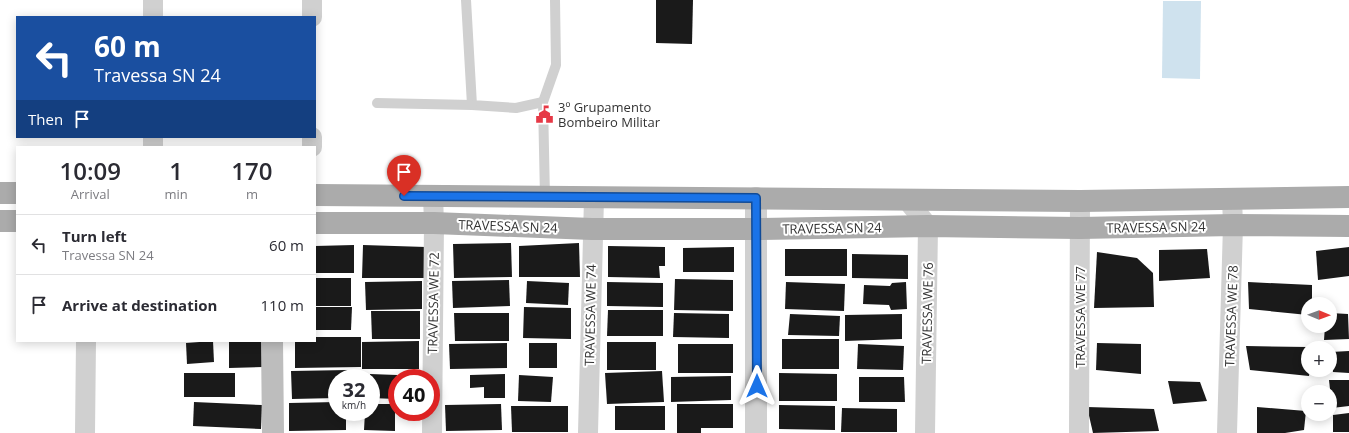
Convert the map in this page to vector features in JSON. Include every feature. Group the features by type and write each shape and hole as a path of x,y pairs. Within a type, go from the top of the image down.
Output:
{"main road":[{"path":"0,193 16,193"},
{"name":"TRAVESSA SN 24","path":"316,195 1080,201 1349,197"},
{"path":"0,221 16,221"},
{"name":"TRAVESSA SN 24","path":"316,223 434,223 592,229 757,229 928,226 1080,228 1233,225 1349,226"},
{"path":"272,342 273,433"}],"street":[{"path":"153,0 153,16"},
{"path":"312,0 312,16"},
{"name":"TRAVESSA WE 72","path":"432,433 434,196"},
{"name":"TRAVESSA WE 74","path":"588,433 592,229 594,198"},
{"path":"756,198 756,433"},
{"name":"TRAVESSA WE 78","path":"1227,433 1233,225 1232,198"},
{"path":"907,200 928,226"},
{"name":"TRAVESSA WE 77","path":"1079,433 1080,201"},
{"name":"TRAVESSA WE 76","path":"925,433 928,226"},
{"path":"85,433 86,342"}],"lane":[{"path":"466,0 472,105"},
{"path":"545,198 543,102 556,65 555,0"},
{"path":"377,103 472,105 496,108 516,108 543,102"}],"water":[{"path":"1163,1 1201,1 1200,79 1162,78"}],"building":[{"path":"656,0 693,0 692,44 656,43"},
{"path":"511,243 512,277 454,278 453,244"},
{"path":"579,243 580,277 519,277 519,246"},
{"path":"354,245 354,273 316,273 316,246"},
{"path":"363,245 426,247 425,278 362,278"},
{"path":"608,246 665,247 665,266 659,266 660,278 608,277"},
{"path":"734,247 734,272 683,272 683,248"},
{"path":"1349,247 1349,276 1318,280 1316,251"},
{"path":"785,249 847,249 847,276 785,276"},
{"path":"1207,249 1210,278 1159,281 1159,250"},
{"path":"1097,252 1137,258 1153,273 1154,307 1094,308"},
{"path":"852,254 908,255 908,279 852,278"},
{"path":"316,278 351,278 351,306 316,306"},
{"path":"675,279 733,280 733,311 674,310"},
{"path":"509,280 510,306 453,308 452,281"},
{"path":"422,281 422,309 366,310 365,282"},
{"path":"527,281 569,283 568,305 526,303"},
{"path":"607,282 663,283 663,307 607,306"},
{"path":"786,282 845,284 844,311 785,309"},
{"path":"906,282 907,309 891,310 889,305 863,304 864,285 890,286 892,283"},
{"path":"1248,282 1312,285 1312,297 1301,297 1301,314 1249,309"},
{"path":"316,307 352,307 351,330 316,330"},
{"path":"524,307 571,308 571,339 523,338"},
{"path":"608,310 663,310 663,336 607,336"},
{"path":"371,311 420,311 420,339 372,339"},
{"path":"454,313 509,313 509,341 455,341"},
{"path":"674,313 729,314 729,338 673,337"},
{"path":"1337,313 1348,314 1349,339 1324,340 1324,333 1337,333"},
{"path":"790,314 840,316 839,336 788,335"},
{"path":"902,314 902,339 845,341 845,315"},
{"path":"316,337 361,337 361,367 295,368 295,342 316,342"},
{"path":"782,339 839,339 839,369 782,369"},
{"path":"419,341 419,369 362,369 362,342"},
{"path":"213,342 214,362 187,364 186,343"},
{"path":"229,342 263,342 263,367 229,368"},
{"path":"607,342 656,342 656,370 607,370"},
{"path":"507,343 507,368 450,369 449,344"},
{"path":"529,343 557,343 557,368 529,368"},
{"path":"1097,343 1141,344 1141,374 1096,370"},
{"path":"678,344 733,344 733,373 678,373"},
{"path":"858,344 904,346 903,370 857,369"},
{"path":"1246,346 1301,347 1301,375 1250,370"},
{"path":"1349,351 1349,373 1337,372 1337,352"},
{"path":"328,370 328,398 292,399 291,371"},
{"path":"662,371 664,402 607,404 605,373"},
{"path":"184,373 235,373 235,397 184,397"},
{"path":"779,373 837,374 837,401 779,401"},
{"path":"380,374 388,375 388,399 380,398"},
{"path":"505,374 505,398 484,398 484,387 470,388 470,375"},
{"path":"519,375 553,377 551,402 518,401"},
{"path":"731,376 731,400 671,402 671,377"},
{"path":"859,377 904,377 905,402 859,402"},
{"path":"1329,380 1349,380 1349,406 1337,407 1337,385 1330,385"},
{"path":"1168,381 1200,382 1207,401 1173,404"},
{"path":"194,402 262,405 261,429 193,426"},
{"path":"328,402 328,421 346,421 346,430 289,431 289,403"},
{"path":"380,404 388,404 388,421 395,421 395,431 364,430 364,421 380,421"},
{"path":"501,404 502,430 446,431 445,405"},
{"path":"677,404 733,404 733,428 701,428 701,433 677,433"},
{"path":"779,405 835,406 835,430 779,429"},
{"path":"511,406 568,406 568,432 512,432"},
{"path":"615,406 665,406 665,430 615,430"},
{"path":"1087,407 1154,409 1159,431 1093,433"},
{"path":"1257,407 1301,411 1301,421 1305,421 1304,430 1285,433 1257,433"},
{"path":"842,408 897,409 897,432 841,432"},
{"path":"1349,413 1349,432 1333,432 1333,421 1337,421 1337,414"}],"place":[{"name":"3º Grupamento Bombeiro Militar","path":"545,114"}],"route":[{"path":"404,196 756,198 757,386"}]}
